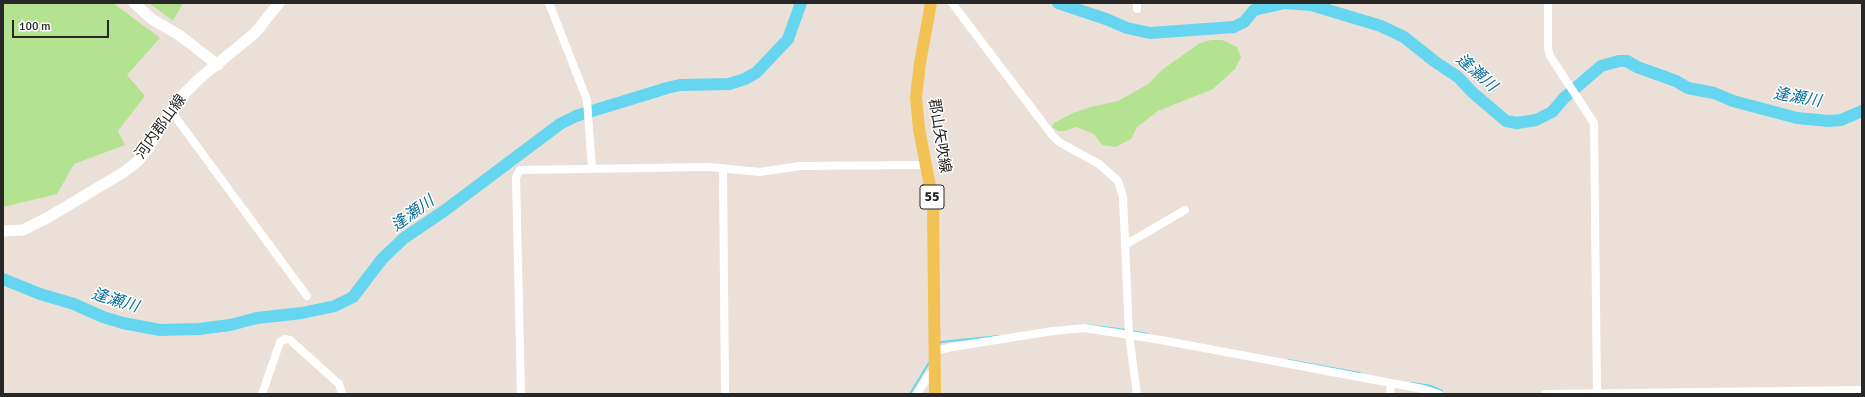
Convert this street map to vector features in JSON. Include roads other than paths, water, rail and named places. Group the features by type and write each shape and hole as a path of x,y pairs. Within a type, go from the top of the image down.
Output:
{"main road":[{"path":"134,3 153,20 179,34 218,65"},
{"name":"河内郡山線","path":"3,232 22,230 47,218 124,172 143,155 171,111 190,88 255,34 279,3"},
{"name":"郡山矢吹線","path":"932,3 920,62 916,97 917,115 933,202 935,394"}],"street":[{"path":"549,3 587,100 592,169"},
{"path":"952,3 1052,136 1059,142 1099,164 1118,181 1123,197 1129,335 1137,394"},
{"path":"1548,3 1549,52 1554,63 1594,123 1595,130 1597,394"},
{"path":"171,111 307,296"},
{"path":"521,394 517,175 520,170 723,168 747,172 760,172 800,166 927,164"},
{"path":"723,168 725,394"},
{"path":"1125,245 1184,210"},
{"path":"935,351 1053,331 1085,328 1428,390 1439,394"},
{"path":"262,394 280,342 285,339 294,343 339,384 342,394"},
{"path":"917,394 929,375 935,369"},
{"path":"1390,394 1392,384"},
{"path":"1545,394 1804,392 1862,390"}],"waterway":[{"name":"逢瀬川","path":"3,279 40,294 74,304 103,317 123,323 160,330 199,329 230,325 257,318 302,313 335,306 353,297 382,259 404,238 444,211 560,124 576,116 667,88 680,85 729,84 745,79 757,72 788,39 801,3"},
{"name":"逢瀬川","path":"1058,3 1106,19 1127,28 1150,33 1234,27 1244,22 1254,10 1285,3 1311,5 1381,26 1404,37 1434,61 1458,77 1472,92 1506,121 1517,123 1536,120 1552,112 1564,98 1601,66 1619,61 1627,61 1637,67 1676,81 1688,88 1714,93 1733,101 1797,118 1829,121 1841,120 1862,111"},
{"path":"1087,325 1126,330"},
{"path":"1130,331 1148,334"},
{"path":"939,345 941,342 999,336"},
{"path":"1288,360 1360,373"},
{"path":"910,394 930,361"},
{"path":"1412,383 1431,386 1442,391"}]}
